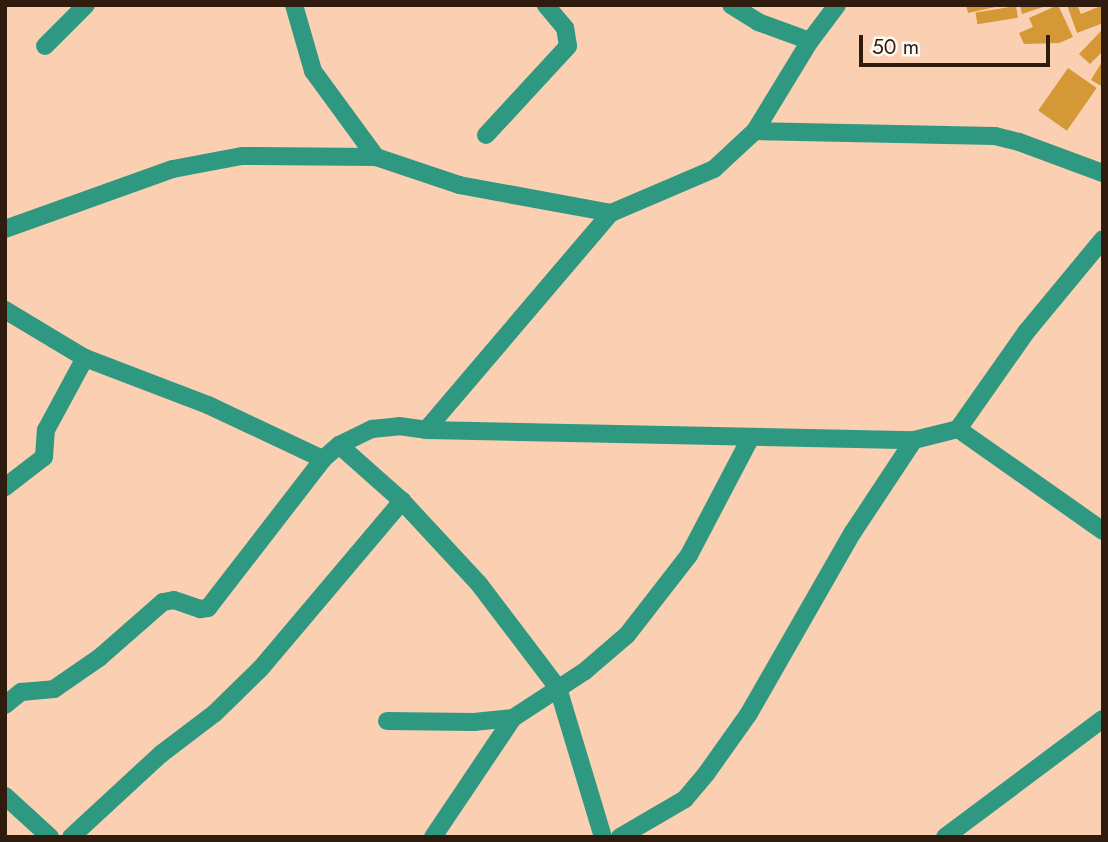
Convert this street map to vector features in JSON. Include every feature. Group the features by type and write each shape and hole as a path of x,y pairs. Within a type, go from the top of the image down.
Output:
{"street":[{"path":"45,46 86,5"},
{"path":"294,5 313,71 376,157"},
{"path":"486,135 568,46 565,28 546,5"},
{"path":"731,5 758,22 810,41"},
{"path":"426,430 611,213 714,169 755,131 810,41 837,5"},
{"path":"755,131 995,136 1019,142 1103,173"},
{"path":"5,229 173,169 242,156 376,157 459,185 611,213"},
{"path":"5,705 21,692 54,689 99,658 163,602 174,600 208,608 323,459 339,445 372,429 399,426 426,430 914,440 958,429 1027,331 1103,239"},
{"path":"5,310 85,358 208,405 323,459"},
{"path":"5,487 44,457 46,430 85,358"},
{"path":"958,429 1103,531"},
{"path":"433,837 491,755 513,718 584,671 628,635 689,555 751,438"},
{"path":"620,837 685,799 706,774 748,715 853,532 914,440"},
{"path":"339,445 402,501 479,584 558,688 603,837"},
{"path":"71,837 161,754 215,713 261,668 402,501"},
{"path":"387,721 474,722 513,718"},
{"path":"945,837 1103,719"},
{"path":"5,796 50,837"}],"building":[{"path":"966,5 1000,5 1000,6 968,13"},
{"path":"1020,5 1046,5 1046,6 1022,14"},
{"path":"1058,5 1073,37 1059,43 1024,44 1019,33 1033,27 1029,18"},
{"path":"1067,5 1077,5 1081,14 1103,5 1103,23 1077,33"},
{"path":"1016,6 1018,18 977,24 976,12"},
{"path":"1103,29 1103,51 1090,64 1079,54"},
{"path":"1103,60 1103,87 1091,80"},
{"path":"1068,68 1097,88 1067,131 1038,111"}]}
